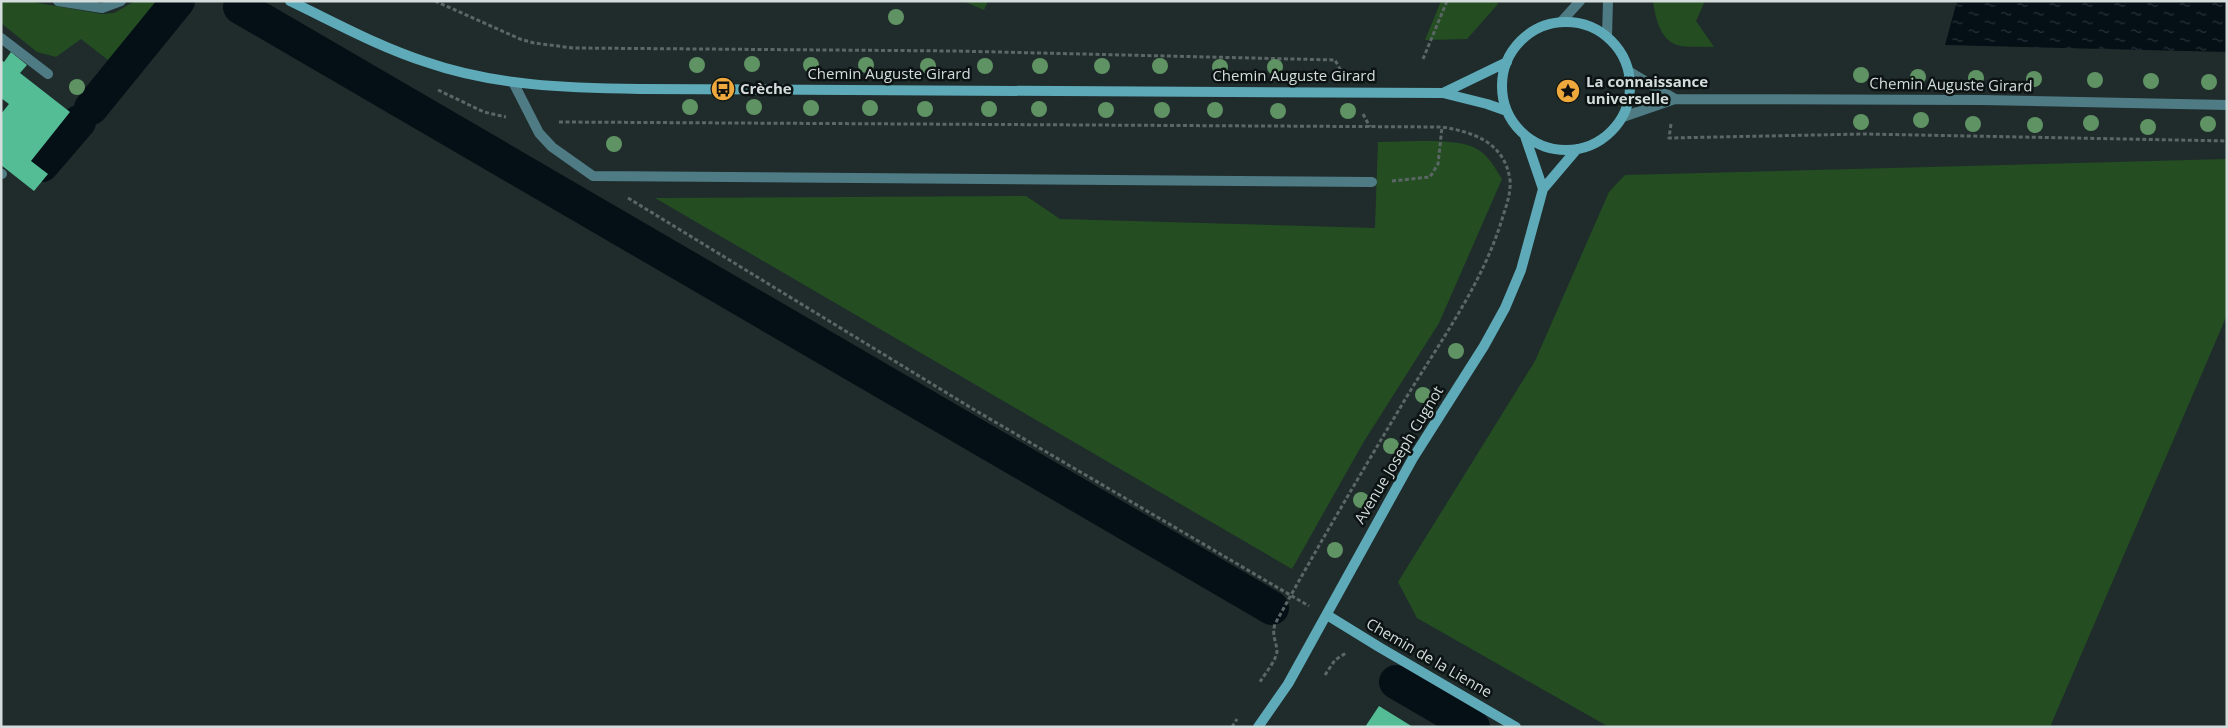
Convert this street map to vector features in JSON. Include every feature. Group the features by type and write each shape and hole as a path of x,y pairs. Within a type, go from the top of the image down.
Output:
{"street":[{"path":"58,1 102,8 121,1"},
{"name":"Chemin Auguste Girard","path":"290,1 397,52 426,63 513,82 577,88 1443,92 1507,111"},
{"path":"1561,22 1580,1"},
{"path":"1607,36 1608,1"},
{"path":"1525,136 1541,145 1559,150 1577,150 1596,143 1612,132 1623,117 1629,103 1631,87 1630,72 1621,52 1607,36 1593,27 1577,23 1561,22 1542,26 1526,36 1514,47 1506,62 1502,78 1502,95 1507,111 1525,136 1544,189"},
{"path":"1,38 48,74"},
{"name":"Chemin Auguste Girard","path":"1443,92 1506,62"},
{"path":"1630,72 1675,99"},
{"path":"513,82 532,121 543,137 552,147 593,176 1372,182"},
{"name":"Chemin Auguste Girard","path":"1623,117 1675,99 1982,100 2227,105"},
{"name":"Avenue Joseph Cugnot","path":"1258,727 1288,684 1413,458 1484,346 1505,308 1521,270 1544,189 1577,150"},
{"name":"Chemin de la Lienne","path":"1327,615 1516,727"}],"path":[{"path":"435,1 527,41 586,49 954,51 1335,60"},
{"path":"1423,59 1447,1"},
{"path":"1277,650 1273,632 1291,597 1397,413 1457,318 1497,238 1510,190 1510,180 1505,162 1496,148 1482,138 1468,132 1442,127 1370,127"},
{"path":"1372,182 1430,177 1438,164 1442,127"},
{"path":"1669,138 1864,134 2227,141"},
{"path":"593,176 973,410 1291,597 1327,615"},
{"path":"1325,675 1335,660 1350,652"}],"green space":[{"path":"1,1 27,1 102,14 114,13 135,1 157,1 108,60 81,39 56,57 37,52 1,23"},
{"path":"963,1 988,1 984,10"},
{"path":"1441,1 1497,1 1498,4 1467,39 1425,40"},
{"path":"1653,1 1705,1 1696,21 1714,47 1677,45 1671,42 1659,27"},
{"path":"1430,141 1468,145 1485,155 1502,179 1439,323 1363,443 1292,569 655,198 1026,196 1060,219 1375,228 1378,142"},
{"path":"2227,159 2227,315 2050,727 1609,727 1417,618 1398,582 1535,361 1609,192 1625,175"}],"water":[{"path":"1957,1 2227,1 2227,52 1945,45"}],"building":[{"path":"11,52 27,65 20,73 70,112 31,161 48,174 34,191 1,165 1,114 9,104 1,98 1,60 4,62"},
{"path":"1379,706 1413,727 1365,727"}],"waterway":[{"path":"91,108 178,1"},
{"path":"240,7 1272,608"},
{"path":"42,165 79,122"},
{"path":"1396,682 1473,727"}],"place":[{"name":"Crèche","path":"723,89"},
{"name":"La connaissance universelle","path":"1568,91"}]}
